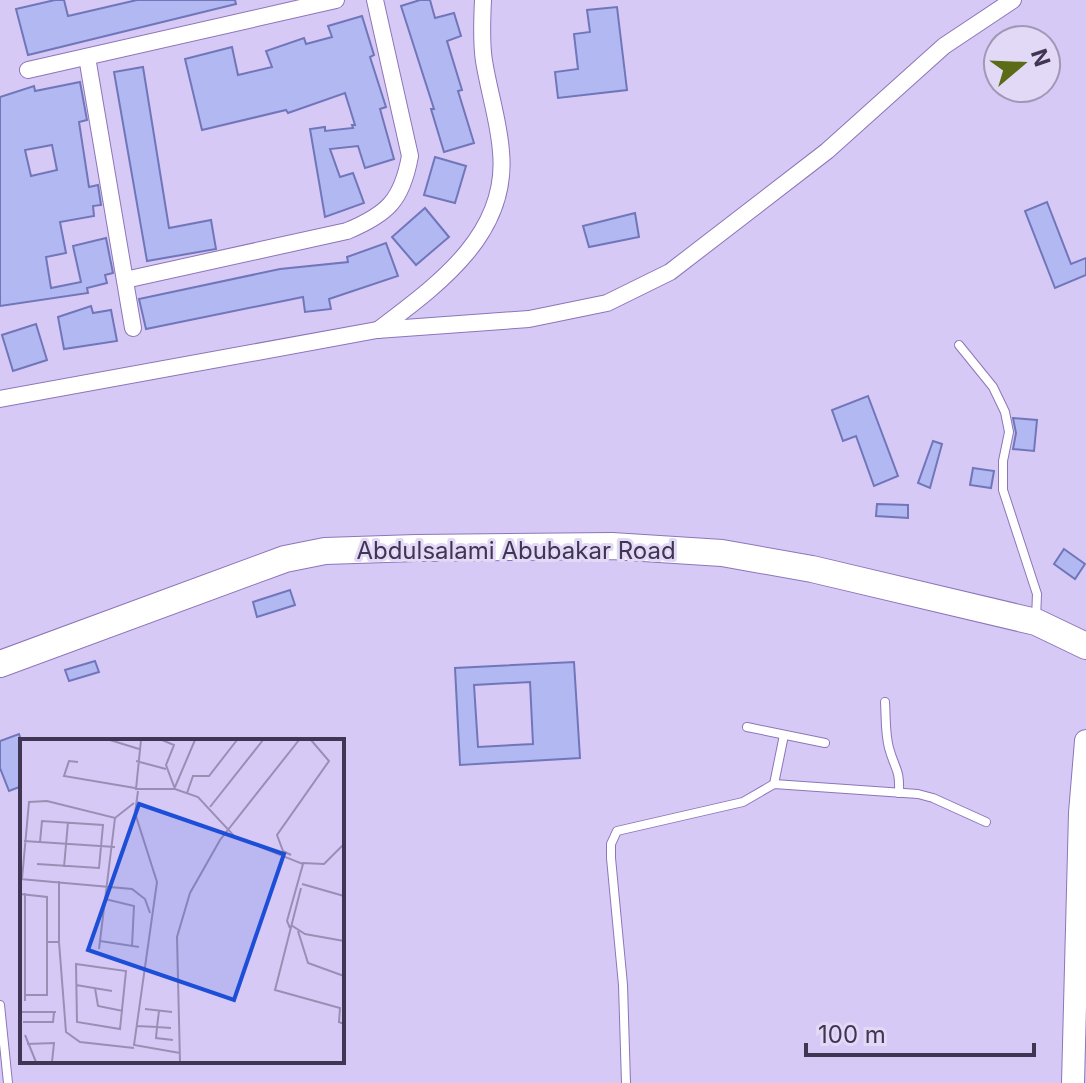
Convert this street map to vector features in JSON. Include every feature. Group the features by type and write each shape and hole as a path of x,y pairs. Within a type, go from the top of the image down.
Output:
{"main road":[{"name":"Abdulsalami Abubakar Road","path":"0,664 285,559 325,551 612,546 722,553 812,569 1036,622 1086,646"}],"street":[{"path":"28,70 336,0"},
{"path":"125,280 347,231 376,219 392,202 405,181 410,156 375,0"},
{"path":"377,330 441,282 464,258 489,220 501,181 502,153 483,58 483,0"},
{"path":"0,399 377,330 529,319 607,303 670,272 827,151 963,32 1013,0"},
{"path":"87,57 133,328"},
{"path":"1073,1083 1080,813 1086,741"}],"lane":[{"path":"959,345 993,387 1005,412 1009,432 1003,461 1003,490 1037,594 1036,622"},
{"path":"885,702 890,752 900,770 899,793"},
{"path":"747,727 825,743"},
{"path":"774,784 784,735"},
{"path":"626,1083 623,985 611,858 613,837 624,828 743,802 774,784 933,798 986,822"},
{"path":"0,1005 8,1083"}],"building":[{"path":"64,0 68,16 137,0 235,0 236,4 28,55 16,9"},
{"path":"430,0 435,18 454,13 461,36 447,41 474,143 444,152 431,109 434,109 401,6"},
{"path":"617,7 627,90 558,98 555,72 578,69 574,34 590,32 587,10"},
{"path":"362,16 374,55 370,57 386,107 380,109 394,159 365,168 358,146 330,149 340,177 353,173 364,203 325,217 310,129 353,128 352,125 355,125 345,93 288,113 286,110 202,130 185,59 232,47 238,75 272,67 266,51 304,38 306,44 332,37 328,26"},
{"path":"143,67 169,228 211,220 216,249 147,261 114,72"},
{"path":"80,82 87,120 79,122 89,187 98,185 101,205 93,206 94,216 60,222 66,253 46,257 51,288 81,282 73,246 106,238 113,273 105,275 107,283 87,288 88,293 0,306 0,97 34,86 35,91","holes":["52,145 57,170 31,176 25,150"]},
{"path":"435,157 466,166 455,203 424,195"},
{"path":"1047,202 1071,264 1086,258 1086,275 1055,288 1025,211"},
{"path":"425,208 449,237 416,265 392,237"},
{"path":"635,213 639,237 589,247 583,226"},
{"path":"386,243 398,276 329,299 331,309 305,312 303,297 146,329 139,299 280,269 348,262 347,257"},
{"path":"91,306 93,313 111,310 117,341 64,349 58,317"},
{"path":"36,324 47,360 13,371 2,335"},
{"path":"868,396 898,476 874,486 856,436 843,441 832,410"},
{"path":"1013,418 1037,420 1034,451 1013,449 1016,433"},
{"path":"933,441 942,444 930,488 918,483"},
{"path":"973,468 994,471 991,488 970,485"},
{"path":"877,504 908,505 908,518 876,516"},
{"path":"1064,549 1085,564 1075,579 1054,564"},
{"path":"290,590 295,605 257,617 253,602"},
{"path":"95,661 99,672 69,681 65,670"},
{"path":"574,662 580,758 460,765 455,668","holes":["530,682 533,744 478,747 474,685"]},
{"path":"19,734 21,739 20,787 9,791 0,768 0,741"}]}
